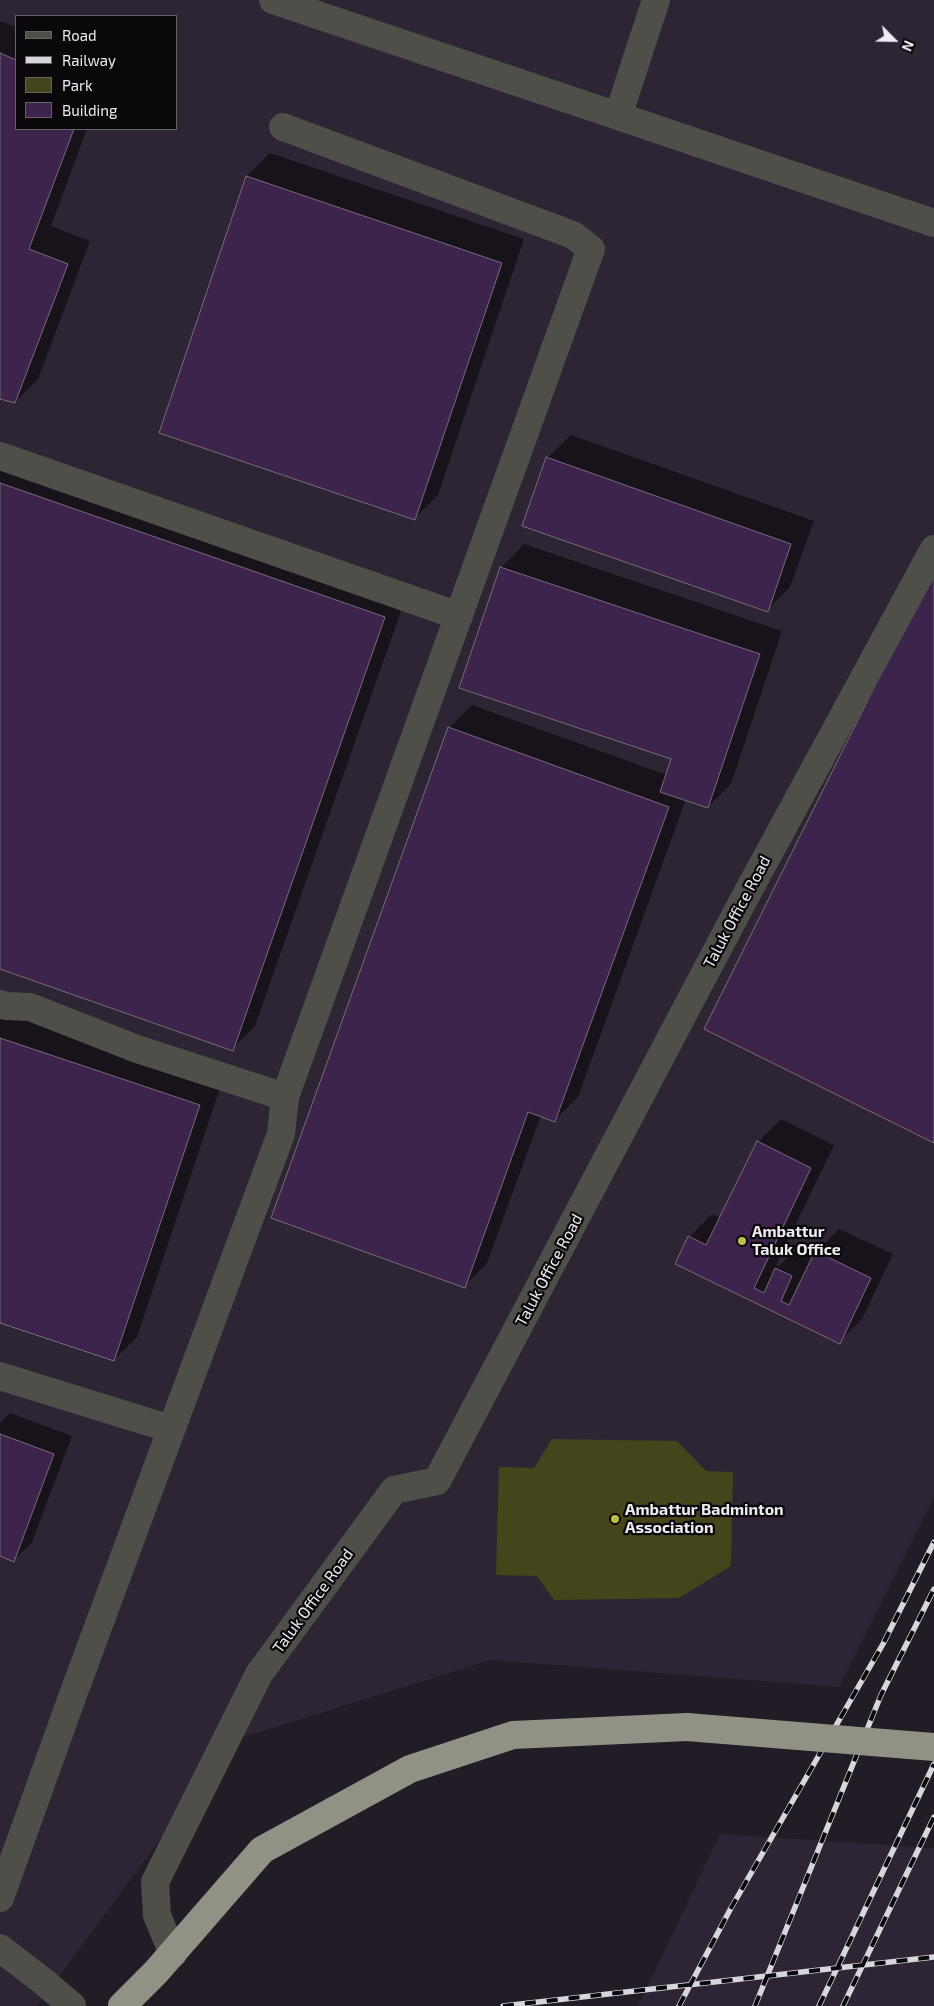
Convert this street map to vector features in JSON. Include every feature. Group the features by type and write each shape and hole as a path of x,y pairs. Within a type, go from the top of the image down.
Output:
{"highway":[{"path":"122,2006 165,1963 262,1850 410,1769 513,1735 687,1727 934,1747"},
{"path":"144,2006 165,1963"}],"street":[{"path":"272,0 934,223"},
{"path":"618,116 656,0"},
{"path":"0,1898 281,1134 285,1097 591,249 573,235 283,127"},
{"path":"0,456 459,616"},
{"name":"Taluk Office Road","path":"165,1963 157,1915 155,1882 259,1674 394,1490 437,1481 739,908 934,549"},
{"path":"0,1004 30,1007 137,1049 285,1097"},
{"path":"0,1376 171,1429"},
{"path":"0,1948 72,2006"}],"shaded area":[{"path":"0,0 934,0 934,1497 839,1687 491,1660 234,1740 37,2006 0,2006"},
{"path":"720,1834 934,1848 934,2006 638,2006"}],"green space":[{"name":"Ambattur Badminton Association","path":"552,1439 677,1441 706,1471 733,1472 731,1566 679,1598 554,1600 537,1576 496,1575 499,1467 534,1468"}],"building":[{"path":"0,53 15,60 15,130 74,130 29,249 68,264 15,403 0,399"},
{"path":"246,176 502,263 415,520 159,433"},
{"path":"546,457 791,544 768,612 522,526"},
{"path":"0,483 385,617 233,1051 0,969"},
{"path":"500,567 760,654 708,808 660,792 671,759 459,688"},
{"path":"932,571 934,572 934,1143 704,1029"},
{"path":"448,727 669,807 555,1122 528,1112 465,1288 271,1218"},
{"path":"0,1038 200,1105 114,1361 0,1323"},
{"name":"Ambattur Taluk Office","path":"757,1141 811,1168 754,1288 764,1293 775,1268 792,1276 781,1301 789,1305 815,1251 871,1278 840,1344 675,1264 688,1236 706,1245"},
{"path":"0,1434 54,1454 14,1562 0,1556"}],"railway":[{"path":"679,2006 731,1908 883,1644 934,1542"},
{"path":"755,2006 881,1695 934,1589"},
{"path":"819,2006 934,1764"},
{"path":"843,2006 934,1817"},
{"path":"503,2006 934,1957"}],"place":[{"name":"Ambattur Taluk Office","path":"742,1241"},
{"name":"Ambattur Badminton Association","path":"615,1519"}]}
